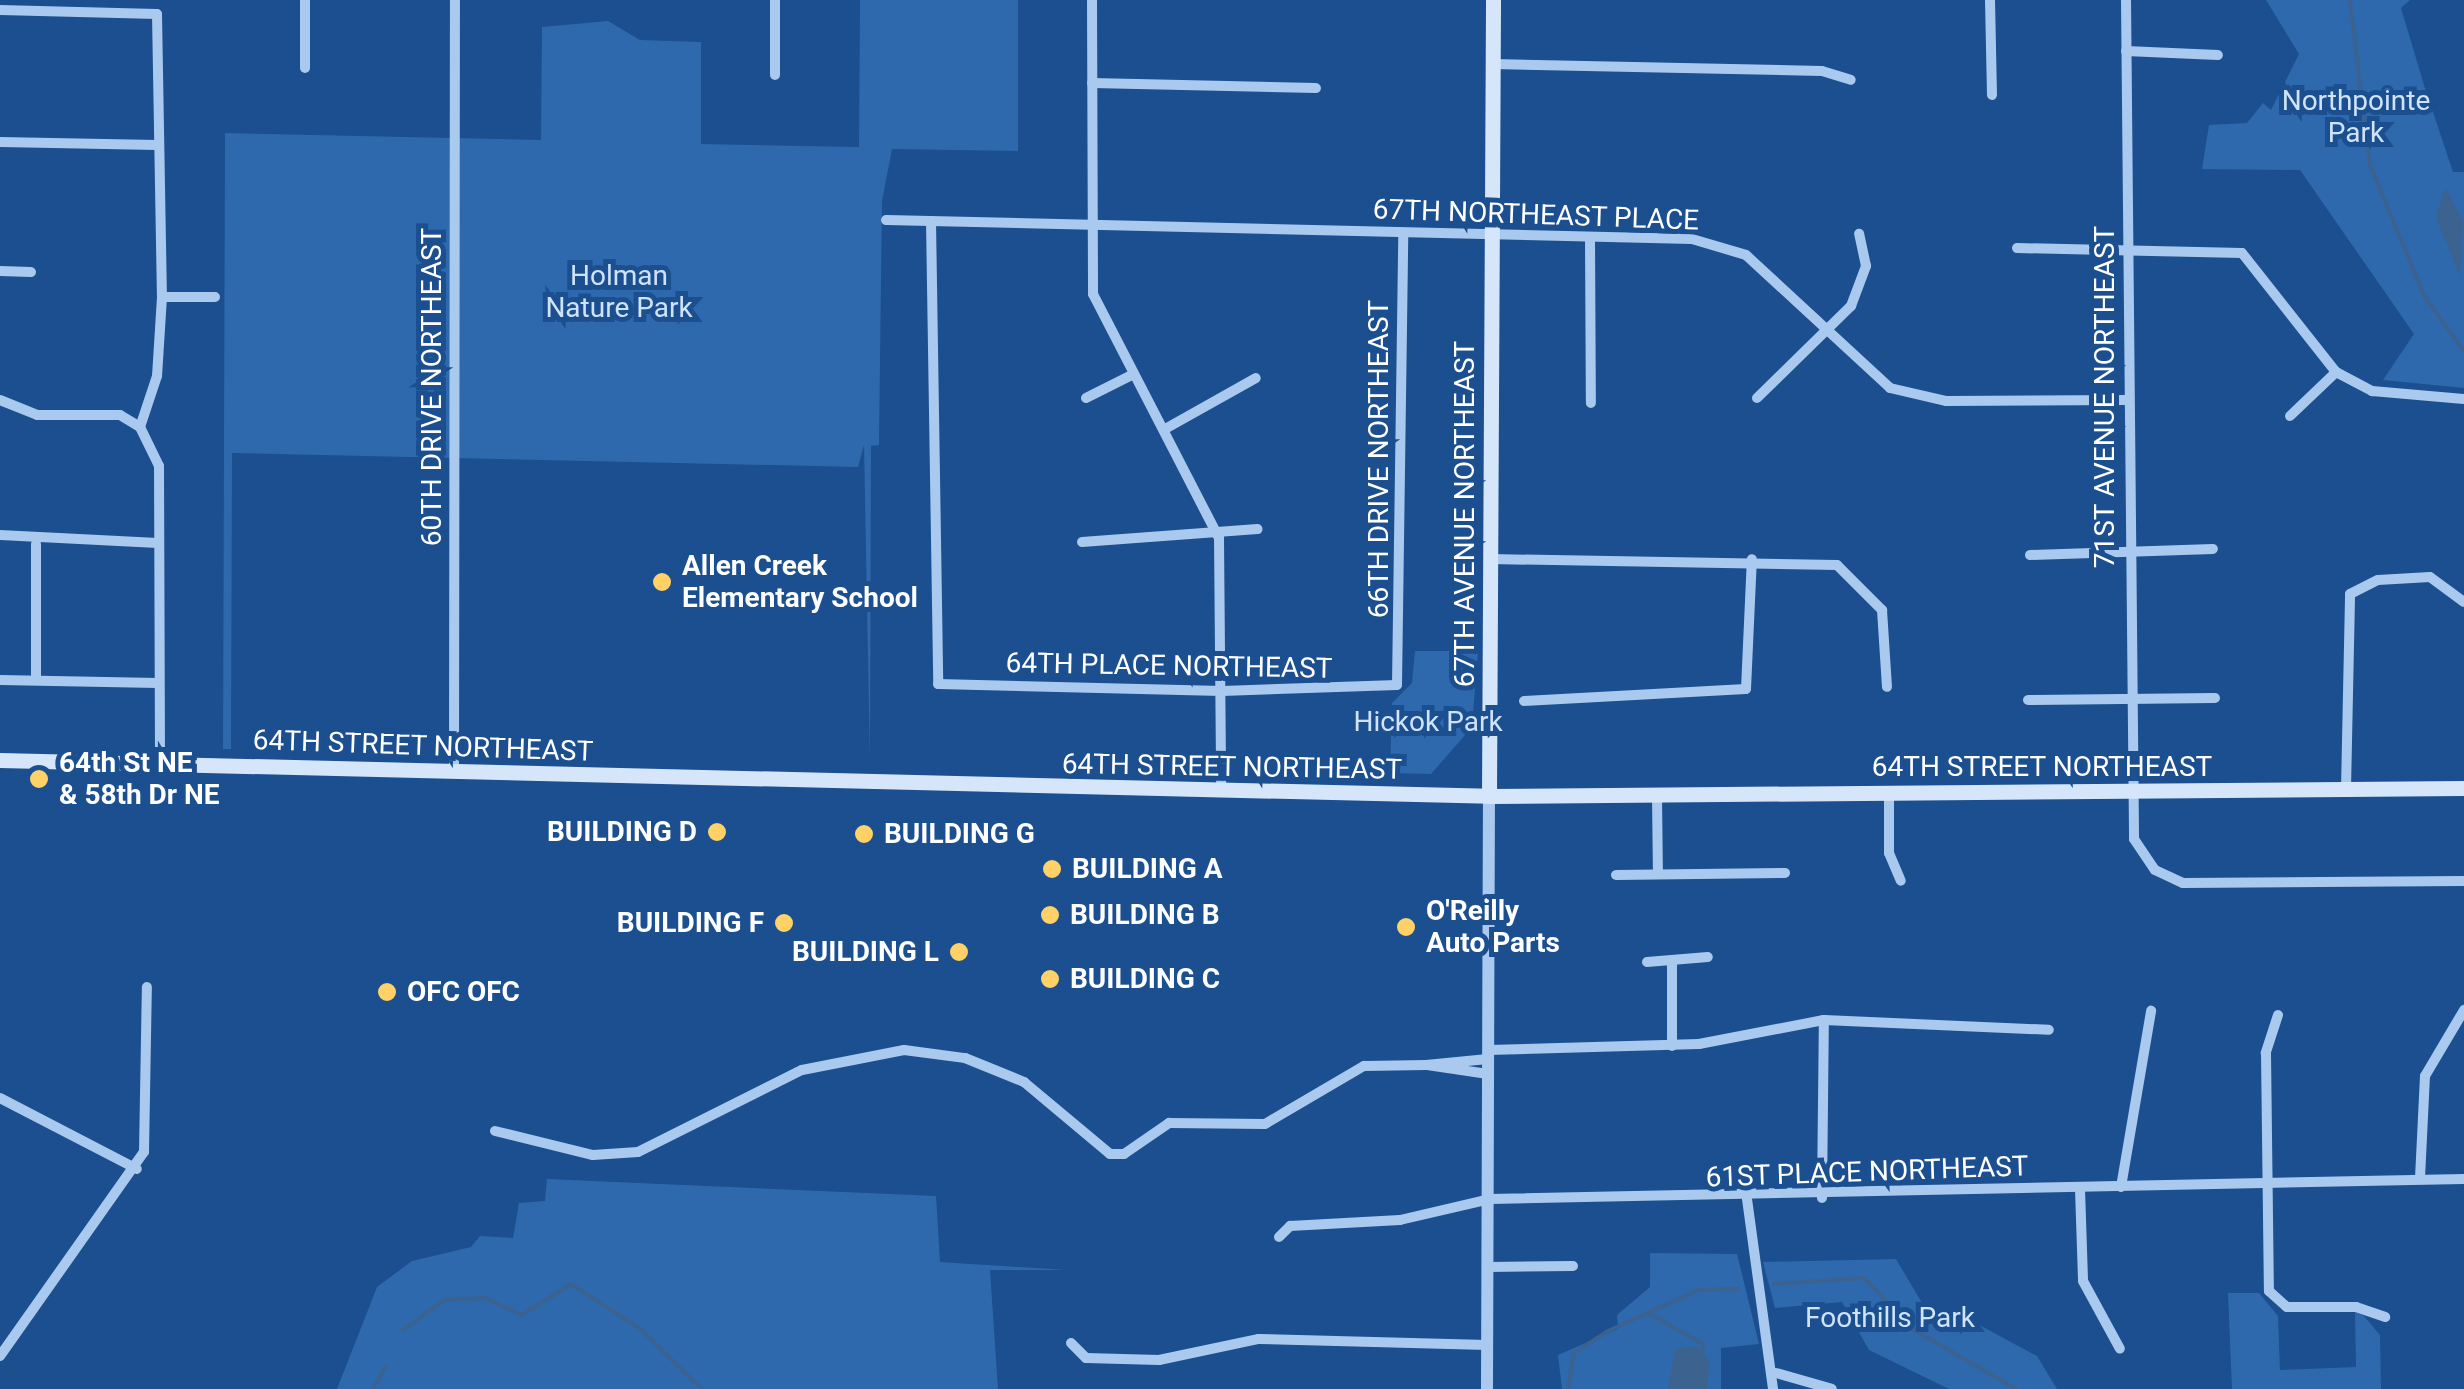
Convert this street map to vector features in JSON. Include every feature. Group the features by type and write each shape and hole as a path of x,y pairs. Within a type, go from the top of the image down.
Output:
{"main road":[{"name":"67TH AVENUE NORTHEAST","path":"1488,796 1492,0"},
{"name":"64TH STREET NORTHEAST","path":"0,760 454,774 1488,796 2464,788"}],"street":[{"path":"305,0 305,68"},
{"name":"60TH DRIVE NORTHEAST","path":"454,774 455,0"},
{"path":"774,74 775,0"},
{"path":"1092,0 1089,226 1093,294 1130,376 1164,429 1219,538 1221,792"},
{"path":"1990,0 1992,95"},
{"name":"71ST AVENUE NORTHEAST","path":"2126,0 2128,793 2142,855 2183,884 2464,881"},
{"path":"0,10 157,14 162,297 157,376 140,427"},
{"path":"2126,51 2218,55"},
{"path":"1493,64 1822,71 1851,80"},
{"path":"1092,83 1316,88"},
{"path":"0,142 157,145"},
{"name":"67TH NORTHEAST PLACE","path":"886,220 1590,237 1733,249 1875,379 1917,397 2127,400"},
{"name":"64TH PLACE NORTHEAST","path":"930,221 938,684 1222,691 1397,684"},
{"name":"66TH DRIVE NORTHEAST","path":"1397,684 1404,233"},
{"path":"1757,398 1862,288 1859,234"},
{"path":"1590,237 1591,404"},
{"path":"2017,248 2242,253 2336,372 2372,391 2464,399"},
{"path":"0,271 31,272"},
{"path":"162,297 215,297"},
{"path":"2290,416 2336,372"},
{"path":"1086,398 1130,376"},
{"path":"1164,429 1256,378"},
{"path":"0,400 37,415 120,415 140,427 159,466 160,762"},
{"path":"1082,542 1219,538 1258,529"},
{"path":"0,536 36,544 158,543"},
{"path":"36,544 36,680"},
{"path":"2030,556 2213,549"},
{"path":"1490,559 1822,561 1860,580 1885,620 1887,687"},
{"path":"1524,701 1746,689 1752,560"},
{"path":"2346,790 2350,594 2378,580 2430,577 2464,601"},
{"path":"0,680 158,683"},
{"path":"2028,700 2215,698"},
{"path":"1889,793 1889,854 1900,881"},
{"name":"67TH AVENUE NORTHEAST","path":"1488,796 1488,1389"},
{"path":"1657,797 1658,874"},
{"path":"1616,875 1785,873"},
{"path":"1647,962 1672,964 1708,957"},
{"path":"1672,964 1672,1046"},
{"path":"0,1356 138,1169 148,1131 147,987"},
{"path":"2120,1187 2151,1010"},
{"path":"2420,1178 2425,1076 2464,1010"},
{"path":"2278,1015 2266,1052 2267,1282 2276,1302 2385,1317"},
{"path":"494,1132 593,1155 638,1152 802,1070 904,1050 965,1058 1024,1082 1110,1154 1124,1154 1169,1124 1266,1124 1364,1066 1488,1061 1672,1046 1824,1020 2049,1030"},
{"path":"1822,1198 1824,1020"},
{"path":"0,1098 138,1169"},
{"name":"61ST PLACE NORTHEAST","path":"1280,1236 1290,1226 1400,1220 1490,1200 1822,1198 2464,1178"},
{"path":"2080,1188 2083,1281 2120,1349"},
{"path":"1747,1199 1749,1264 1776,1373 1773,1389"},
{"path":"1488,1266 1573,1266"},
{"path":"1071,1343 1086,1358 1159,1360 1259,1339 1488,1345"},
{"path":"1776,1373 1832,1389"}],"green space":[{"name":"Holman Nature Park","path":"860,0 1018,0 1018,151 892,149 882,201 879,445 871,446 870,761 864,445 858,467 232,453 231,749 223,749 225,133 541,140 542,27 608,21 640,40 701,42 701,144 859,147"},
{"name":"Northpointe Park","path":"2266,0 2410,0 2401,8 2424,85 2453,172 2464,172 2464,388 2383,380 2414,334 2300,170 2202,169 2209,125 2247,123 2263,103 2271,110 2299,54"},
{"name":"Hickok Park","path":"1415,651 1478,651 1472,727 1431,774 1390,773 1392,703 1412,683"},
{"path":"547,1179 936,1196 940,1262 1066,1270 990,1270 998,1389 337,1389 377,1287 412,1261 471,1247 480,1236 513,1238 519,1203 545,1201"},
{"name":"Foothills Park","path":"1650,1253 1737,1254 1759,1344 1721,1348 1721,1389 1562,1389 1558,1355 1618,1329 1617,1315 1650,1287"},
{"name":"Foothills Park","path":"1896,1259 1928,1313 1957,1313 2037,1356 2057,1389 1949,1389 1869,1350 1842,1302 1775,1308 1763,1262"},
{"path":"2228,1293 2259,1293 2278,1316 2280,1370 2356,1367 2355,1312 2363,1315 2380,1335 2381,1389 2232,1389"}],"shaded area":[{"path":"2446,188 2463,222 2460,276 2436,217"},
{"path":"1697,1346 1709,1361 1707,1389 1668,1389 1675,1349"}],"waterway":[{"path":"2350,0 2370,165 2425,297 2464,351"},
{"path":"1774,1284 1864,1278 1914,1330 2016,1389"},
{"path":"403,1330 444,1300 485,1298 522,1315 571,1284 639,1328 702,1389"},
{"path":"1568,1389 1574,1353 1606,1332 1698,1290 1738,1289"},
{"path":"1648,1313 1703,1344 1702,1356"},
{"path":"373,1389 385,1367"}],"place":[{"name":"Allen Creek Elementary School","path":"662,582"},
{"name":"64th St NE & 58th Dr NE","path":"39,779"},
{"name":"BUILDING D","path":"717,832"},
{"name":"BUILDING G","path":"864,834"},
{"name":"BUILDING A","path":"1052,869"},
{"name":"BUILDING B","path":"1050,915"},
{"name":"BUILDING F","path":"784,923"},
{"name":"O'Reilly Auto Parts","path":"1406,927"},
{"name":"BUILDING L","path":"959,952"},
{"name":"BUILDING C","path":"1050,979"},
{"name":"OFC OFC","path":"387,992"}]}
